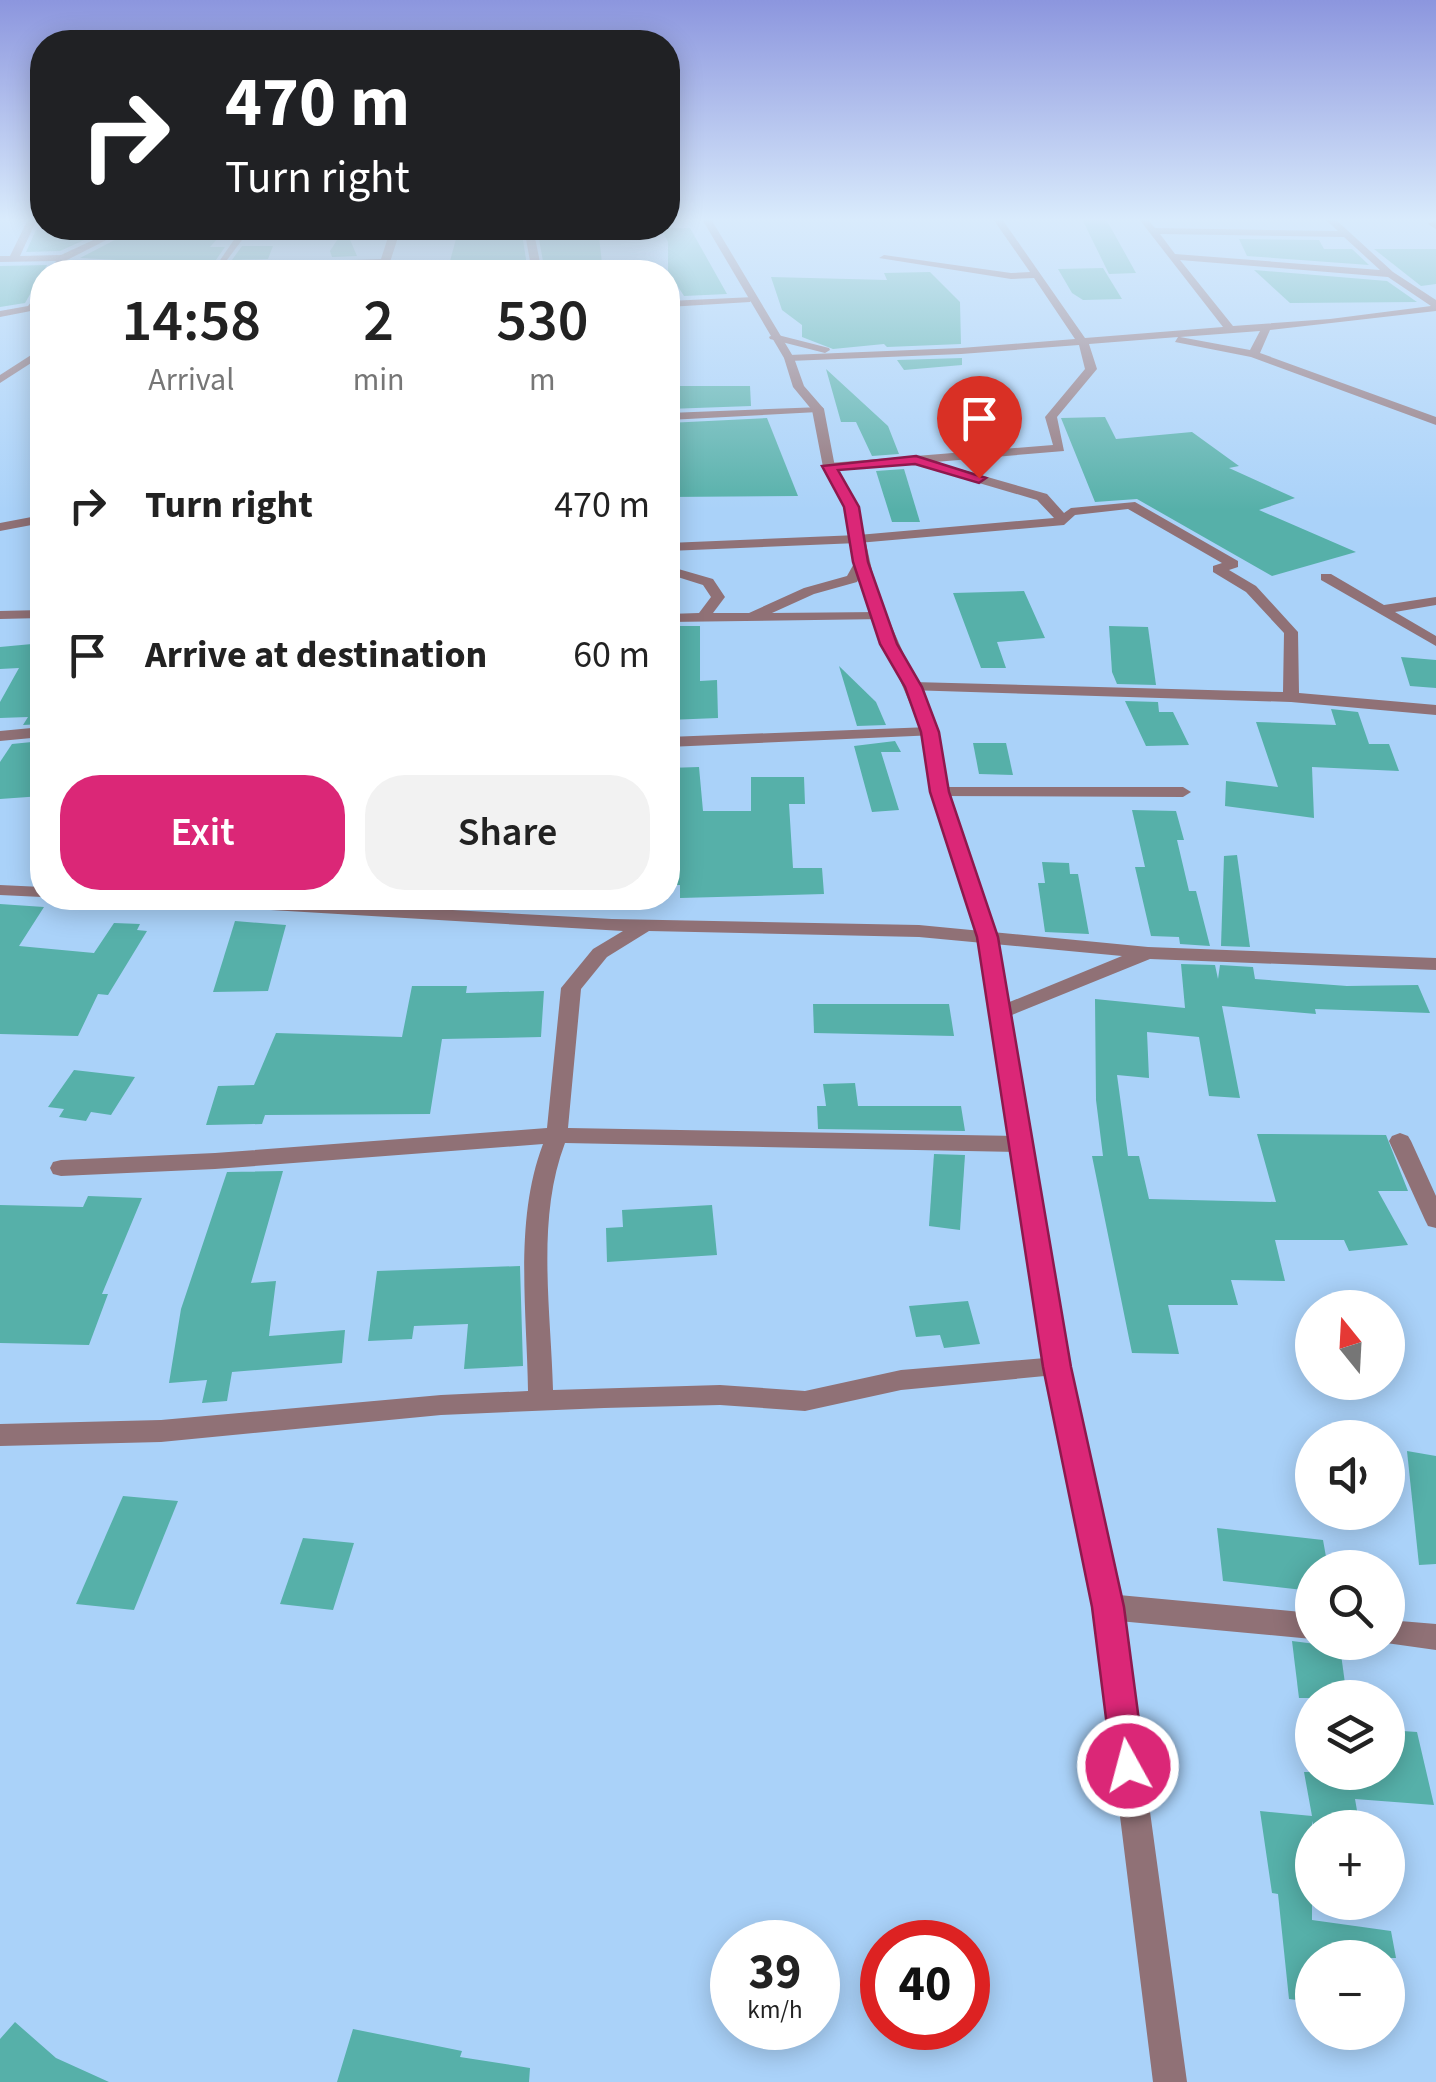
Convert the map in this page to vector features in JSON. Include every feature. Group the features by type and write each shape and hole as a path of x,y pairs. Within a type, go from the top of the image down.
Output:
{"street":[{"path":"761,316 790,358 799,387 818,408 830,466 852,507 861,562 888,644 913,687 930,732 940,792 988,937 1057,1367 1108,1607 1170,2082"},
{"path":"830,466 1060,448 1051,418 1055,408 1068,399 1091,369 1080,340 1062,316"},
{"path":"1218,316 1230,329"},
{"path":"790,358 917,354 1350,316"},
{"path":"1064,319 1081,322"},
{"path":"1098,325 1254,354 1393,402 1436,422"},
{"path":"1254,354 1266,326"},
{"path":"774,337 847,355"},
{"path":"0,380 30,359"},
{"path":"1393,402 1436,406"},
{"path":"680,416 818,408"},
{"path":"916,460 1042,497 1064,521"},
{"path":"680,546 858,539 1064,521 1071,512 1130,505 1233,564 1218,569 1251,589 1291,632 1291,697"},
{"path":"0,527 30,521"},
{"path":"749,618 809,591 852,579 861,562"},
{"path":"680,574 708,582 718,597 705,610 709,618"},
{"path":"1326,577 1436,642"},
{"path":"1382,610 1436,601"},
{"path":"0,615 30,614"},
{"path":"680,618 880,616"},
{"path":"913,687 1291,697 1436,710"},
{"path":"680,742 930,732"},
{"path":"0,736 30,733"},
{"path":"940,792 1183,792"},
{"path":"0,890 30,891"},
{"path":"487,910 643,926 920,931 1148,953 1436,964"},
{"path":"541,1401 541,1208 547,1154 557,1135 571,988 600,953 643,926"},
{"path":"1002,1014 1148,953"},
{"path":"61,1168 214,1162 557,1135 1022,1144"},
{"path":"1400,1142 1436,1220"},
{"path":"0,1434 160,1431 541,1401 720,1394 805,1401 901,1380 1057,1367"},
{"path":"1108,1607 1295,1624"},
{"path":"1405,1634 1436,1637"}],"building":[{"path":"790,316 960,316 961,344 884,344 833,349 802,337 802,325"},
{"path":"962,358 962,365 904,370 897,360"},
{"path":"826,369 888,426 899,454 872,456 856,422 841,422"},
{"path":"680,386 750,386 751,406 680,409"},
{"path":"1105,417 1116,439 1192,432 1239,466 1229,468 1295,498 1259,510 1356,552 1272,576 1137,499 1095,502 1061,418"},
{"path":"767,418 798,496 680,497 680,422"},
{"path":"904,469 920,522 892,522 876,471"},
{"path":"1024,591 1045,638 997,642 1006,668 981,668 953,593"},
{"path":"680,626 700,626 700,681 717,680 718,718 680,720"},
{"path":"1109,626 1148,627 1156,685 1117,684 1112,672"},
{"path":"30,644 30,725 23,725 28,717 0,718 0,702 19,668 0,669 0,647"},
{"path":"1401,657 1436,660 1436,688 1410,686"},
{"path":"839,666 876,702 886,725 857,726"},
{"path":"1125,701 1158,702 1159,712 1173,712 1189,745 1146,746"},
{"path":"1331,709 1358,712 1369,744 1389,744 1399,771 1312,767 1314,818 1225,806 1226,781 1278,787 1256,722 1336,725"},
{"path":"895,741 901,752 881,752 899,810 872,812 854,746"},
{"path":"30,742 30,797 0,799 0,762 12,744"},
{"path":"973,743 1006,743 1013,775 979,774"},
{"path":"699,767 703,811 751,811 751,777 804,777 805,804 789,804 793,868 822,868 824,894 680,898 680,768"},
{"path":"1132,810 1176,811 1184,840 1177,840 1189,891 1196,891 1210,946 1180,944 1179,937 1151,936 1135,867 1145,867"},
{"path":"1237,855 1250,947 1221,946 1224,856"},
{"path":"1042,862 1069,863 1070,874 1078,874 1089,934 1045,932 1038,883 1045,883"},
{"path":"0,904 42,910 19,946 94,953 114,923 140,924 137,930 147,931 108,995 98,994 78,1036 0,1034"},
{"path":"235,921 286,925 268,991 213,992"},
{"path":"1181,964 1215,965 1218,979 1220,965 1253,967 1255,979 1347,986 1418,985 1430,1013 1315,1009 1316,1014 1222,1006 1240,1098 1209,1096 1199,1037 1147,1032 1149,1078 1117,1075 1128,1156 1139,1156 1149,1199 1276,1202 1257,1134 1386,1135 1408,1191 1378,1191 1408,1245 1349,1251 1344,1240 1275,1240 1285,1281 1231,1280 1238,1305 1168,1305 1179,1354 1132,1353 1092,1156 1103,1156 1096,1100 1095,999 1185,1008"},
{"path":"412,986 467,986 466,993 544,991 541,1037 442,1039 430,1114 265,1115 262,1124 206,1125 218,1086 254,1085 276,1033 402,1037"},
{"path":"813,1004 949,1004 954,1036 814,1033"},
{"path":"74,1070 135,1077 111,1115 91,1112 86,1121 59,1117 64,1109 48,1107"},
{"path":"855,1083 858,1106 961,1106 965,1131 818,1129 817,1106 826,1106 823,1084"},
{"path":"934,1154 965,1155 960,1230 929,1226"},
{"path":"283,1171 251,1283 276,1281 269,1336 345,1330 342,1363 232,1372 227,1401 202,1403 207,1380 169,1383 181,1309 227,1172"},
{"path":"88,1196 142,1198 102,1294 108,1294 89,1345 0,1343 0,1205 83,1207"},
{"path":"712,1205 717,1255 607,1262 606,1228 623,1227 622,1210"},
{"path":"520,1266 523,1366 464,1369 468,1324 414,1326 412,1339 368,1341 377,1271"},
{"path":"968,1301 980,1344 944,1348 940,1335 916,1337 909,1306"},
{"path":"1407,1451 1436,1456 1436,1564 1419,1565"},
{"path":"123,1496 178,1501 134,1610 76,1604"},
{"path":"1217,1528 1323,1540 1325,1550 1295,1550 1295,1589 1223,1581"},
{"path":"303,1538 354,1543 333,1610 280,1604"},
{"path":"1292,1641 1295,1660 1342,1660 1345,1680 1297,1680"},
{"path":"1405,1731 1417,1732 1434,1805 1355,1799 1357,1810 1311,1810 1307,1790 1405,1790"},
{"path":"1260,1811 1295,1814 1295,1920 1391,1931 1393,1940 1295,1940 1295,2000 1289,1999 1278,1894 1272,1893"},
{"path":"15,2022 56,2058 109,2082 0,2082 0,2039"},
{"path":"353,2029 462,2051 460,2057 530,2068 529,2082 337,2082"}],"route":[{"path":"979,478 916,460 830,466 852,507 861,562 888,644 913,687 930,732 940,792 988,937 1057,1367 1108,1607 1128,1766"}]}
